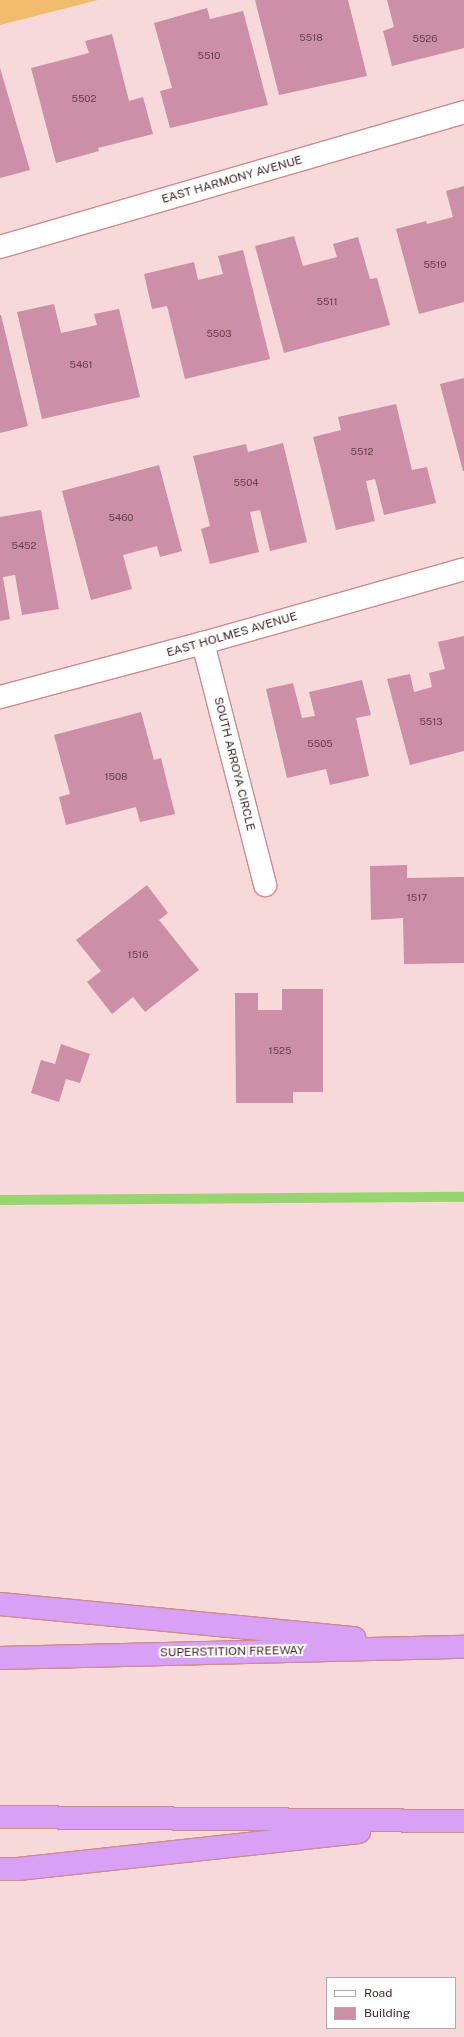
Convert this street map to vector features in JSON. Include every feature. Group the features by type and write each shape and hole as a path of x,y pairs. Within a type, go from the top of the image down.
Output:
{"highway":[{"path":"0,1604 460,1647"},
{"name":"SUPERSTITION FREEWAY","path":"0,1658 460,1647"},
{"path":"0,1817 462,1822"},
{"path":"0,1869 18,1869 462,1822"}],"street":[{"name":"EAST HARMONY AVENUE","path":"0,247 464,112"},
{"name":"EAST HOLMES AVENUE","path":"0,697 203,643 464,569"},
{"name":"SOUTH ARROYA CIRCLE","path":"203,643 264,885"}],"shaded area":[{"path":"0,0 98,0 0,25"}],"building":[{"path":"255,0 348,0 367,76 279,95"},
{"path":"387,0 464,0 464,48 392,66 383,31 394,27"},
{"path":"207,8 210,19 243,11 268,105 170,128 160,91 172,88 154,23"},
{"path":"112,34 129,101 143,97 153,134 98,148 99,151 56,163 31,68 89,53 85,41"},
{"path":"0,68 30,170 0,178"},
{"path":"464,186 464,302 419,314 396,229 426,221 427,224 453,217 446,191"},
{"path":"294,236 303,266 337,257 333,244 358,237 370,279 377,278 390,325 284,353 255,246"},
{"path":"243,250 270,359 185,379 167,306 152,309 144,274 194,262 198,280 223,274 218,256"},
{"path":"54,304 61,333 97,325 94,314 119,309 140,397 42,419 17,312"},
{"path":"0,315 28,426 0,433"},
{"path":"464,378 464,471 463,471 440,384"},
{"path":"396,404 412,470 427,467 436,503 384,515 375,479 366,481 375,521 336,530 313,437 341,430 338,417"},
{"path":"283,443 307,542 270,551 260,510 250,512 259,552 210,564 201,529 210,526 193,456 246,444 248,452"},
{"path":"159,465 182,551 160,557 157,546 123,555 132,589 91,600 62,491"},
{"path":"41,510 59,609 22,615 15,575 3,577 10,619 0,621 0,517"},
{"path":"464,636 464,751 410,765 387,679 410,674 414,692 432,687 429,673 445,669 438,642"},
{"path":"362,680 371,715 356,718 369,776 330,785 326,769 287,778 266,689 293,683 302,718 315,716 309,692"},
{"path":"141,712 154,760 161,758 175,814 140,822 136,807 66,825 59,797 70,794 54,735"},
{"path":"407,865 407,878 464,877 464,963 404,964 403,918 371,920 370,866"},
{"path":"147,885 168,913 159,920 199,970 145,1012 133,997 112,1014 87,982 101,971 76,940"},
{"path":"282,989 323,989 323,1092 293,1092 293,1103 236,1103 235,993 258,993 258,1010 282,1010"},
{"path":"61,1044 90,1054 80,1083 66,1079 59,1102 31,1093 41,1060 55,1064"}],"waterway":[{"path":"0,1200 464,1197"}]}
